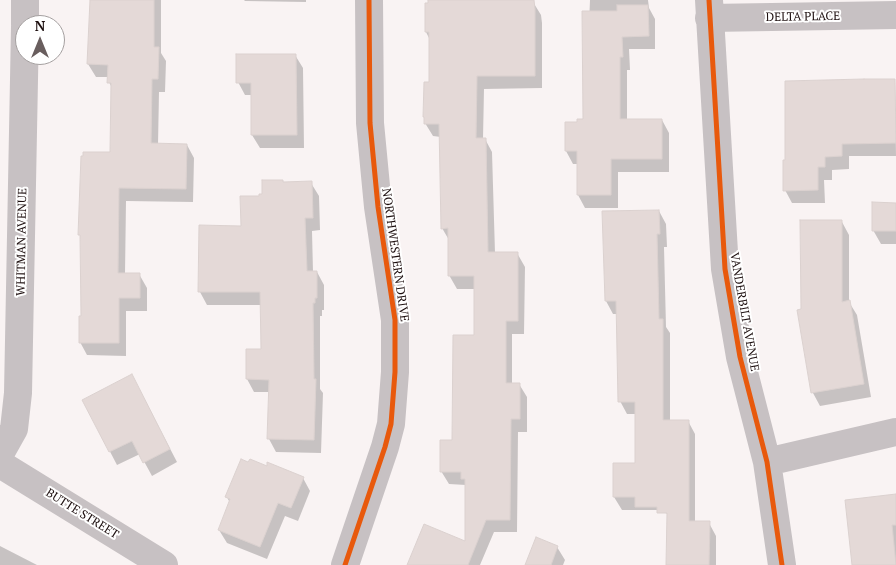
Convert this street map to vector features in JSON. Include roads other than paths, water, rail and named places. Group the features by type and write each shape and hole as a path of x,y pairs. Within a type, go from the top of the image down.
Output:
{"street":[{"name":"WHITMAN AVENUE","path":"25,0 25,15"},
{"name":"NORTHWESTERN DRIVE","path":"345,565 391,424 395,372 395,320 378,207 370,123 369,0"},
{"name":"DELTA PLACE","path":"709,9 896,15"},
{"name":"VANDERBILT AVENUE","path":"709,9 717,119 719,195 724,269 740,357 768,462 782,565"},
{"name":"WHITMAN AVENUE","path":"0,454 14,429 18,393 24,65"},
{"path":"768,462 896,432"},
{"name":"BUTTE STREET","path":"0,464 164,565"}]}
